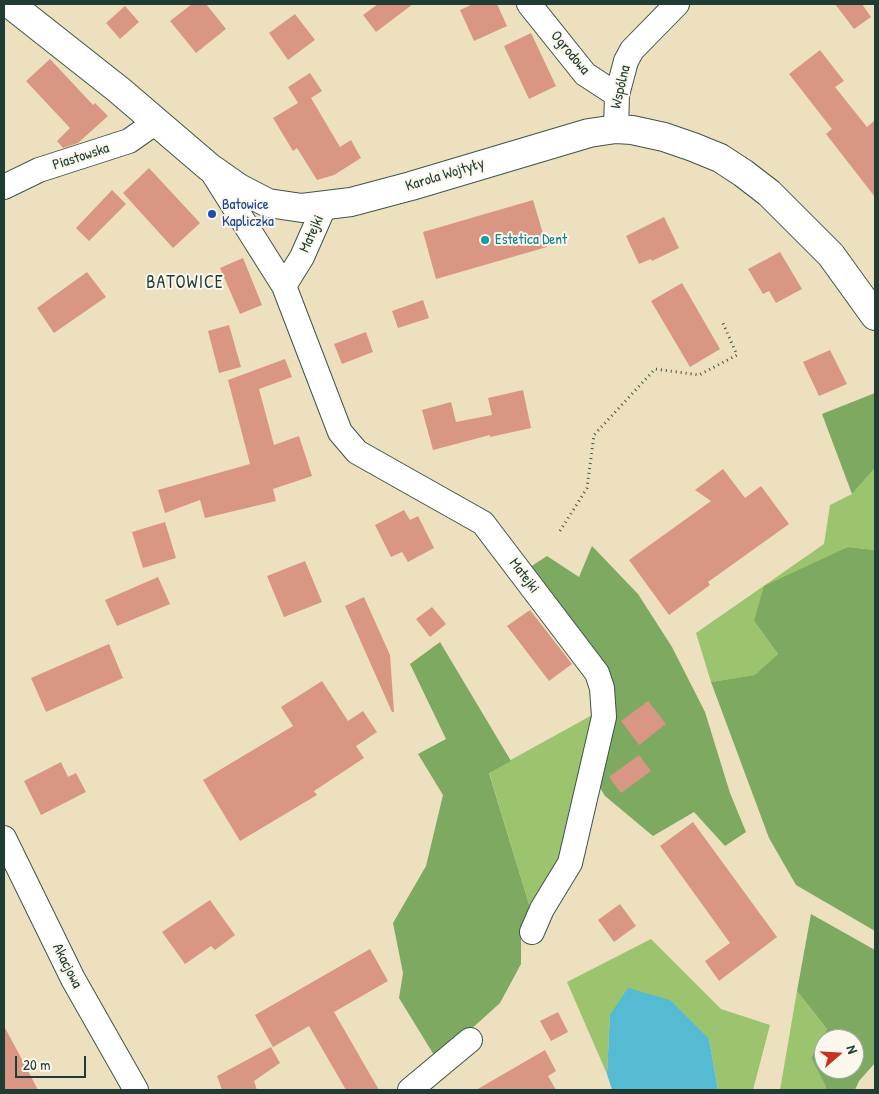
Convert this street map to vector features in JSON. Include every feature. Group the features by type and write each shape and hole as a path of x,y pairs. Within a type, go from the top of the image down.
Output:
{"street":[{"name":"Karola Wojtyły","path":"10,4 209,166 239,188 268,203 302,208 324,207 411,186 562,140 616,129 664,137 720,158 769,193 831,255 875,316"},
{"name":"Ogrodowa","path":"529,4 584,74 617,95"},
{"name":"Wspólna","path":"616,129 617,95 626,61 632,50 677,4"},
{"name":"Piastowska","path":"4,187 39,170 128,141 156,122"},
{"name":"Matejki","path":"209,166 284,286 340,432 357,452 483,523 597,673 602,688 604,717 570,863 542,909 532,932"},
{"name":"Matejki","path":"284,286 302,257 324,207"},
{"name":"Akacjowa","path":"4,838 73,979 136,1090"},
{"path":"410,1090 470,1040"}],"path":[{"path":"560,532 588,488 594,435 655,369 699,375 737,355 722,321"}],"green space":[{"path":"875,393 875,468 852,494 822,414"},
{"path":"875,468 875,550 848,547 754,621 778,654 756,675 711,682 696,633 824,544 830,505 852,494"},
{"path":"592,546 638,594 672,647 705,712 730,793 746,832 725,846 694,812 653,836 605,796 599,786 614,708 612,678 527,569 547,556 579,577"},
{"path":"848,547 875,550 875,931 796,885 769,838 711,682 755,675 778,654 754,621 764,586"},
{"path":"440,642 511,761 489,773 531,911 521,935 521,964 500,1003 437,1060 399,998 403,973 393,923 426,866 443,795 418,754 446,739 410,664"},
{"path":"594,714 563,860 531,911 489,772"},
{"path":"811,914 875,950 875,1063 864,1075 864,1029 827,1029 797,991"},
{"path":"651,939 721,1009 770,1025 753,1090 718,1090 709,1039 610,1015 607,1074 567,982"},
{"path":"797,991 827,1029 814,1029 814,1053 811,1058 814,1064 814,1079 822,1079 826,1087 823,1090 780,1090"},
{"path":"814,1053 814,1064 811,1058"},
{"path":"822,1079 861,1079 855,1090 823,1090 826,1087"}],"water":[{"path":"628,988 670,1000 709,1039 718,1090 612,1090 607,1074 610,1015"}],"building":[{"path":"192,4 206,4 226,29 196,53 170,21"},
{"path":"378,4 413,4 376,32 363,15"},
{"path":"473,4 497,4 507,26 474,41 460,10"},
{"path":"835,4 862,4 871,17 854,29"},
{"path":"125,6 139,22 120,39 106,23"},
{"path":"295,14 315,40 288,60 269,33"},
{"path":"531,33 556,86 529,99 504,46"},
{"path":"820,50 844,81 835,87 867,127 875,120 875,197 826,134 832,129 789,74"},
{"path":"50,59 93,105 95,103 108,116 78,143 63,148 57,141 70,128 26,81"},
{"path":"310,73 322,91 311,98 340,147 351,140 361,158 334,175 317,180 297,148 293,151 273,118 298,103 288,87"},
{"path":"149,168 200,223 173,248 123,193"},
{"path":"112,190 126,204 89,241 76,228"},
{"name":"Estetica Dent","path":"533,200 547,247 436,279 423,232"},
{"path":"664,217 679,248 652,261 651,259 639,264 626,236"},
{"path":"780,252 802,289 776,303 769,291 763,294 748,269"},
{"path":"243,258 262,305 240,314 220,268"},
{"path":"87,272 106,297 54,333 37,308"},
{"path":"682,283 720,349 690,367 651,301"},
{"path":"423,300 429,318 398,328 392,311"},
{"path":"229,325 241,367 219,373 208,331"},
{"path":"366,332 373,352 342,364 334,344"},
{"path":"830,350 847,384 819,396 803,362"},
{"path":"285,359 292,377 259,389 274,445 299,436 312,476 273,489 276,501 205,518 200,500 165,513 158,490 250,464 228,380"},
{"path":"523,390 531,428 490,437 490,435 433,450 422,410 451,402 456,422 492,415 488,398"},
{"path":"723,469 745,498 761,486 789,524 708,582 710,585 669,615 629,560 711,501 695,490"},
{"path":"404,510 410,520 418,516 434,548 408,562 402,552 391,557 375,525"},
{"path":"165,522 176,558 143,568 132,532"},
{"path":"305,561 322,602 284,617 267,576"},
{"path":"158,577 170,604 117,626 105,600"},
{"path":"364,597 390,655 394,712 392,712 345,606"},
{"path":"432,607 446,624 430,637 416,619"},
{"path":"530,610 572,664 549,681 507,626"},
{"path":"109,644 123,678 46,712 31,678"},
{"path":"322,681 348,721 363,711 377,732 356,746 364,758 314,791 317,795 240,841 203,780 293,726 281,707"},
{"path":"648,701 666,724 639,745 621,721"},
{"path":"639,755 651,771 621,793 609,777"},
{"path":"61,762 68,777 76,773 86,792 41,815 24,781"},
{"path":"693,822 777,937 719,981 705,961 730,943 660,846"},
{"path":"210,900 235,935 215,950 211,946 185,964 162,932"},
{"path":"620,904 636,926 614,942 598,920"},
{"path":"370,949 388,981 334,1012 379,1090 346,1090 309,1026 273,1047 255,1015"},
{"path":"558,1012 568,1032 551,1041 540,1021"},
{"path":"4,1026 25,1065 38,1090 4,1090"},
{"path":"271,1047 280,1063 254,1081 257,1090 222,1090 217,1076"},
{"path":"545,1050 556,1071 548,1076 556,1090 476,1090"}],"place":[{"name":"Batowice Kapliczka","path":"212,214"},
{"name":"Estetica Dent","path":"485,240"}],"district":[{"name":"BATOWICE","path":"185,283"}]}
